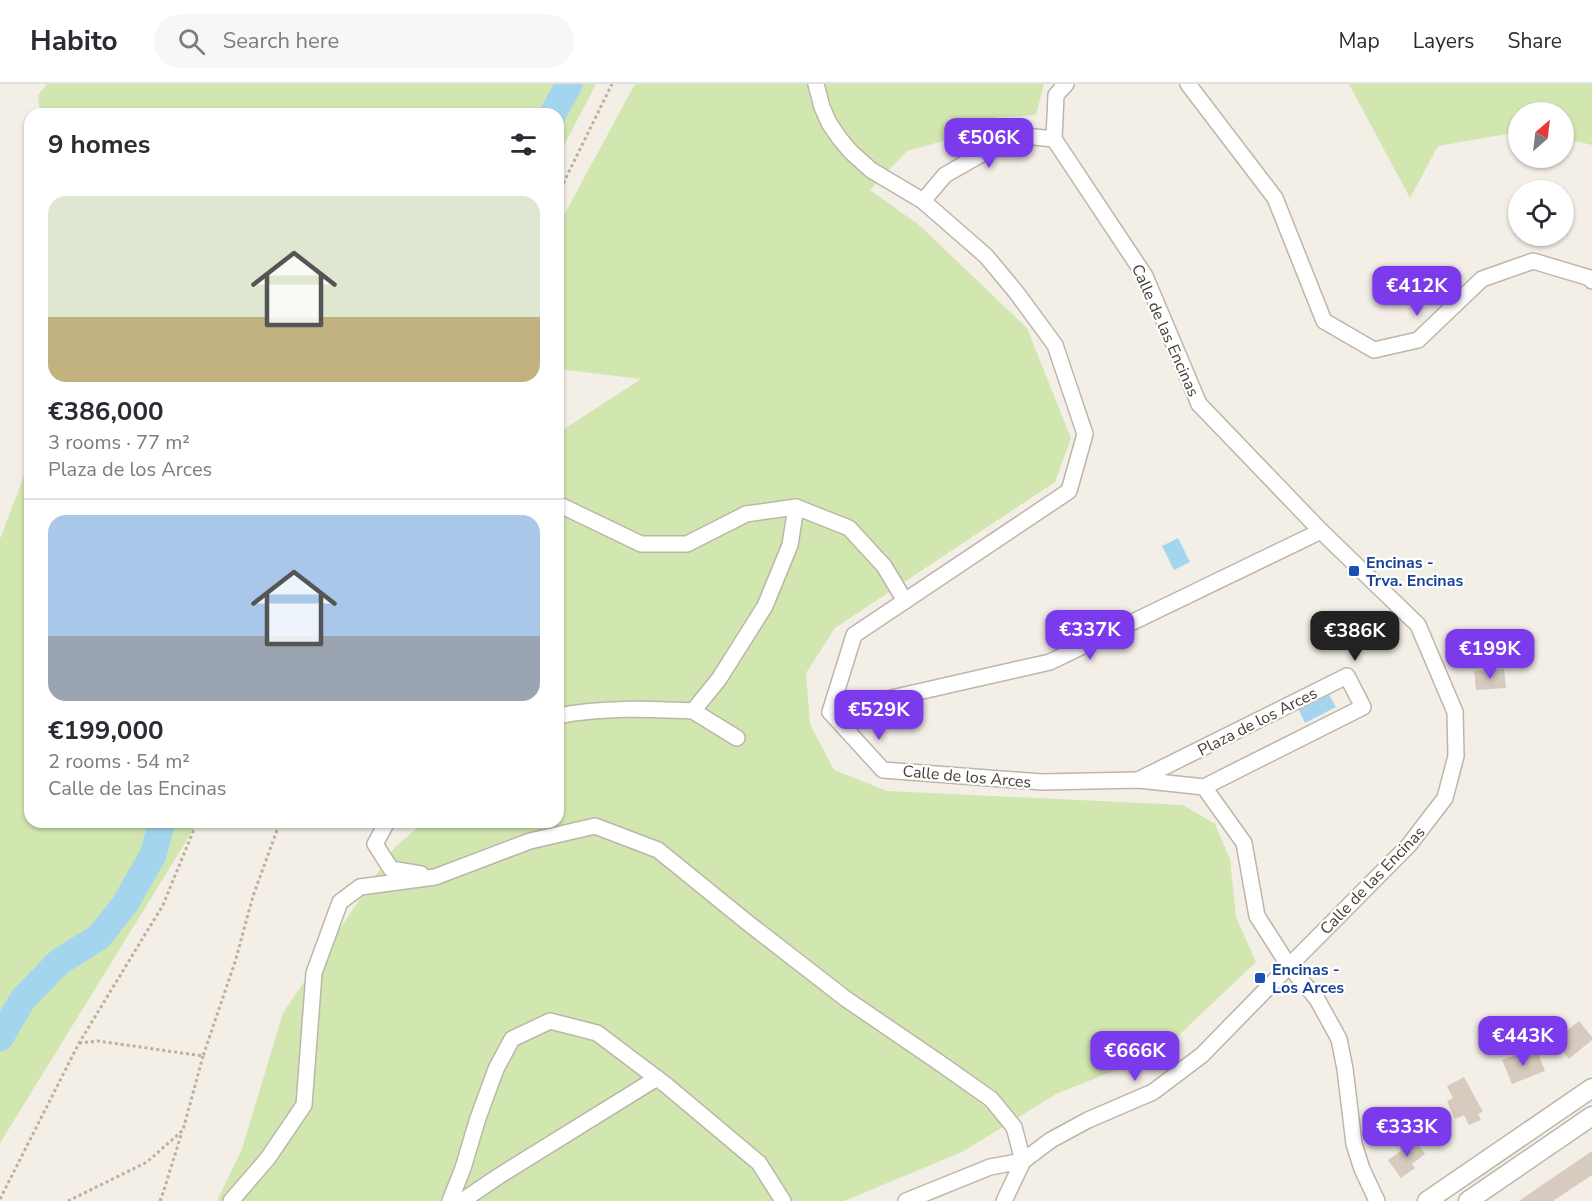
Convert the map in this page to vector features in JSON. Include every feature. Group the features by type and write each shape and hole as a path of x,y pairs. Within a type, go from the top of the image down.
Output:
{"street":[{"path":"816,84 829,123 851,152 871,170 923,201 986,256 1016,292 1055,345 1085,434 1069,491 854,635 830,712"},
{"path":"923,201 945,175 1014,135 1054,139 1056,95 1066,84"},
{"path":"1188,84 1275,198 1324,321 1374,350 1418,340 1482,279 1533,261 1590,278 1592,281"},
{"name":"Calle de las Encinas","path":"1004,1201 1023,1161 1051,1140 1088,1120 1153,1092 1203,1055 1409,845 1445,798 1456,756 1455,712 1418,625 1321,531 1199,404 1145,276 1054,139"},
{"path":"564,507 641,544 687,544 746,514 796,507 849,528 884,566 905,601"},
{"path":"693,711 719,679 765,606 790,545 796,507"},
{"path":"830,712 1050,662 1321,531"},
{"name":"Plaza de los Arces","path":"1139,780 1347,676 1363,707 1204,788"},
{"path":"564,715 638,708 693,711 737,738"},
{"name":"Calle de los Arces","path":"830,712 883,770 1041,782 1139,780 1204,788"},
{"path":"1204,788 1244,843 1257,916 1289,966 1317,999 1339,1039 1354,1144 1362,1169 1377,1201"},
{"path":"231,1201 268,1158 304,1105 314,973 340,902 360,887 435,877 530,841 595,826 658,850 846,999 991,1099 1014,1127 1023,1161 990,1167 906,1201"},
{"path":"384,828 375,844 391,869 435,877"},
{"path":"450,1201 496,1069 512,1039 550,1020 597,1033 657,1078 759,1163 783,1201"},
{"path":"462,1201 657,1078"},
{"path":"1427,1201 1592,1088"},
{"path":"1468,1201 1592,1116"}],"path":[{"path":"564,182 612,84"},
{"path":"0,1199 79,1043 163,905 195,828"},
{"path":"160,1201 183,1130 203,1056 235,962 253,896 278,828"},
{"path":"79,1043 98,1041 203,1056"},
{"path":"68,1201 147,1162 183,1130"}],"green space":[{"path":"47,84 596,84 564,145 564,108 39,108 38,95"},
{"path":"635,84 1044,84 1036,115 998,117 943,141 907,151 870,190 919,225 1027,328 1071,438 1055,482 835,628 806,673 810,724 834,770 887,791 1183,805 1215,824 1230,859 1236,917 1256,962 1161,1052 1056,1094 962,1152 844,1201 217,1201 242,1149 283,1013 395,847 417,828 564,828 564,429 641,379 564,370 564,215"},
{"path":"1349,84 1592,84 1592,145 1574,141 1574,102 1508,102 1508,134 1438,146 1410,198"},
{"path":"24,476 24,828 194,828 0,1143 0,539"}],"water":[{"path":"1178,538 1190,562 1174,570 1162,546"},
{"path":"1329,695 1336,707 1305,723 1299,710"}],"building":[{"path":"1504,669 1506,688 1476,690 1474,671"},
{"path":"1579,1021 1592,1040 1569,1059 1554,1041"},
{"path":"1520,1053 1523,1059 1538,1053 1545,1071 1512,1084 1502,1060"},
{"path":"1464,1077 1483,1112 1478,1114 1481,1120 1469,1125 1464,1115 1455,1119 1447,1101 1453,1098 1447,1086"},
{"path":"1414,1138 1425,1154 1412,1164 1415,1168 1401,1178 1388,1160"},
{"path":"1592,1151 1592,1175 1553,1201 1519,1201"}],"waterway":[{"path":"556,108 569,84"},
{"path":"0,1038 23,999 59,962 99,937 125,904 153,855 160,828"}],"place":[{"name":"Encinas - Trva. Encinas","path":"1354,571"},
{"name":"Encinas - Los Arces","path":"1260,978"}]}
